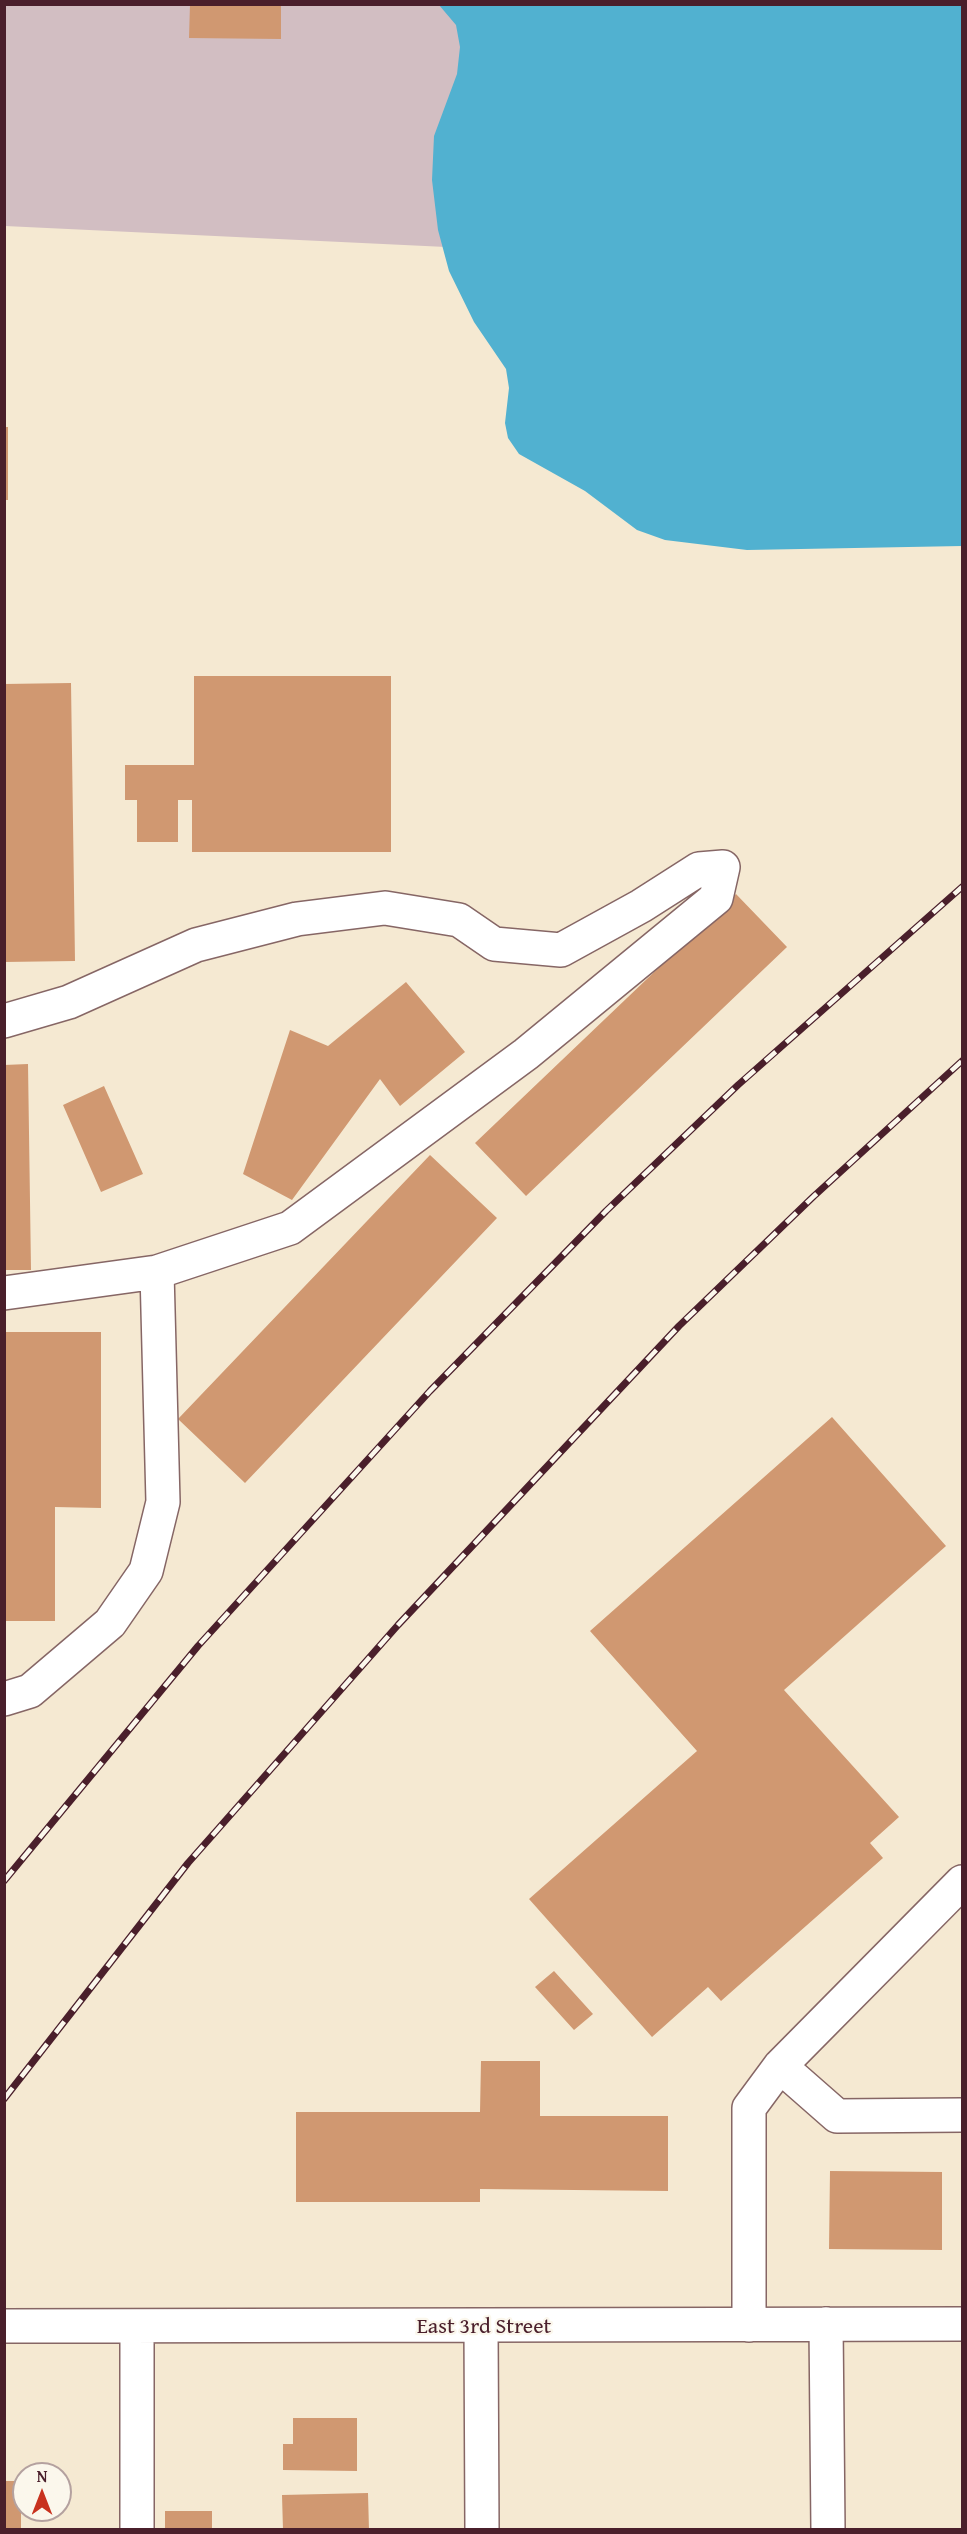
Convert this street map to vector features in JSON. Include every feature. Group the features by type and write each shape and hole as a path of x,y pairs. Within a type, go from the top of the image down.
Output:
{"street":[{"path":"4,1021 69,1002 196,945 297,919 385,908 459,920 494,944 561,950 641,906 699,869 723,867 716,898 526,1054 290,1228 157,1272 4,1293"},
{"path":"4,1699 30,1691 110,1623 146,1571 163,1502 157,1272"},
{"path":"749,2325 749,2108 780,2066 963,1882"},
{"path":"780,2066 837,2116 963,2115"},
{"path":"826,2324 828,2529"},
{"name":"East 3rd Street","path":"4,2326 481,2327 963,2324"},
{"path":"137,2326 137,2529"},
{"path":"481,2327 482,2529"}],"shaded area":[{"path":"5,5 781,5 782,263 5,226"}],"water":[{"path":"439,5 962,5 962,546 747,550 665,540 637,530 585,491 519,454 508,438 505,423 509,388 506,369 474,322 449,271 438,230 432,180 434,136 457,74 460,47 456,25"}],"building":[{"path":"190,4 281,4 281,39 189,38"},
{"path":"4,427 8,427 8,500 4,500"},
{"path":"194,676 391,676 391,852 192,852 192,800 178,800 178,842 137,842 137,800 125,800 125,765 194,765"},
{"path":"71,683 75,961 4,962 4,684"},
{"path":"736,894 787,947 526,1196 475,1143"},
{"path":"406,982 465,1052 400,1106 380,1079 292,1200 243,1174 290,1030 328,1046"},
{"path":"28,1064 31,1270 4,1270 4,1065"},
{"path":"104,1086 143,1174 101,1192 63,1105"},
{"path":"430,1155 497,1218 245,1483 178,1419"},
{"path":"4,1332 101,1332 101,1508 55,1507 55,1621 4,1621"},
{"path":"832,1417 946,1546 784,1690 899,1817 870,1843 883,1858 721,2001 708,1987 652,2037 529,1899 697,1751 590,1631"},
{"path":"554,1971 593,2014 574,2030 535,1987"},
{"path":"481,2061 540,2061 540,2116 668,2116 668,2191 480,2189 480,2202 296,2202 296,2112 480,2112"},
{"path":"830,2171 942,2172 942,2250 829,2249"},
{"path":"293,2418 357,2418 357,2471 283,2470 283,2444 293,2444"},
{"path":"4,2481 12,2481 12,2522 21,2522 21,2530 4,2530"},
{"path":"368,2493 369,2530 283,2530 282,2495"},
{"path":"165,2511 212,2511 212,2530 165,2530"}],"railway":[{"path":"4,1881 198,1646 430,1391 606,1211 738,1085 962,887"},
{"path":"4,2099 188,1863 398,1625 679,1326 814,1196 962,1061"}]}
